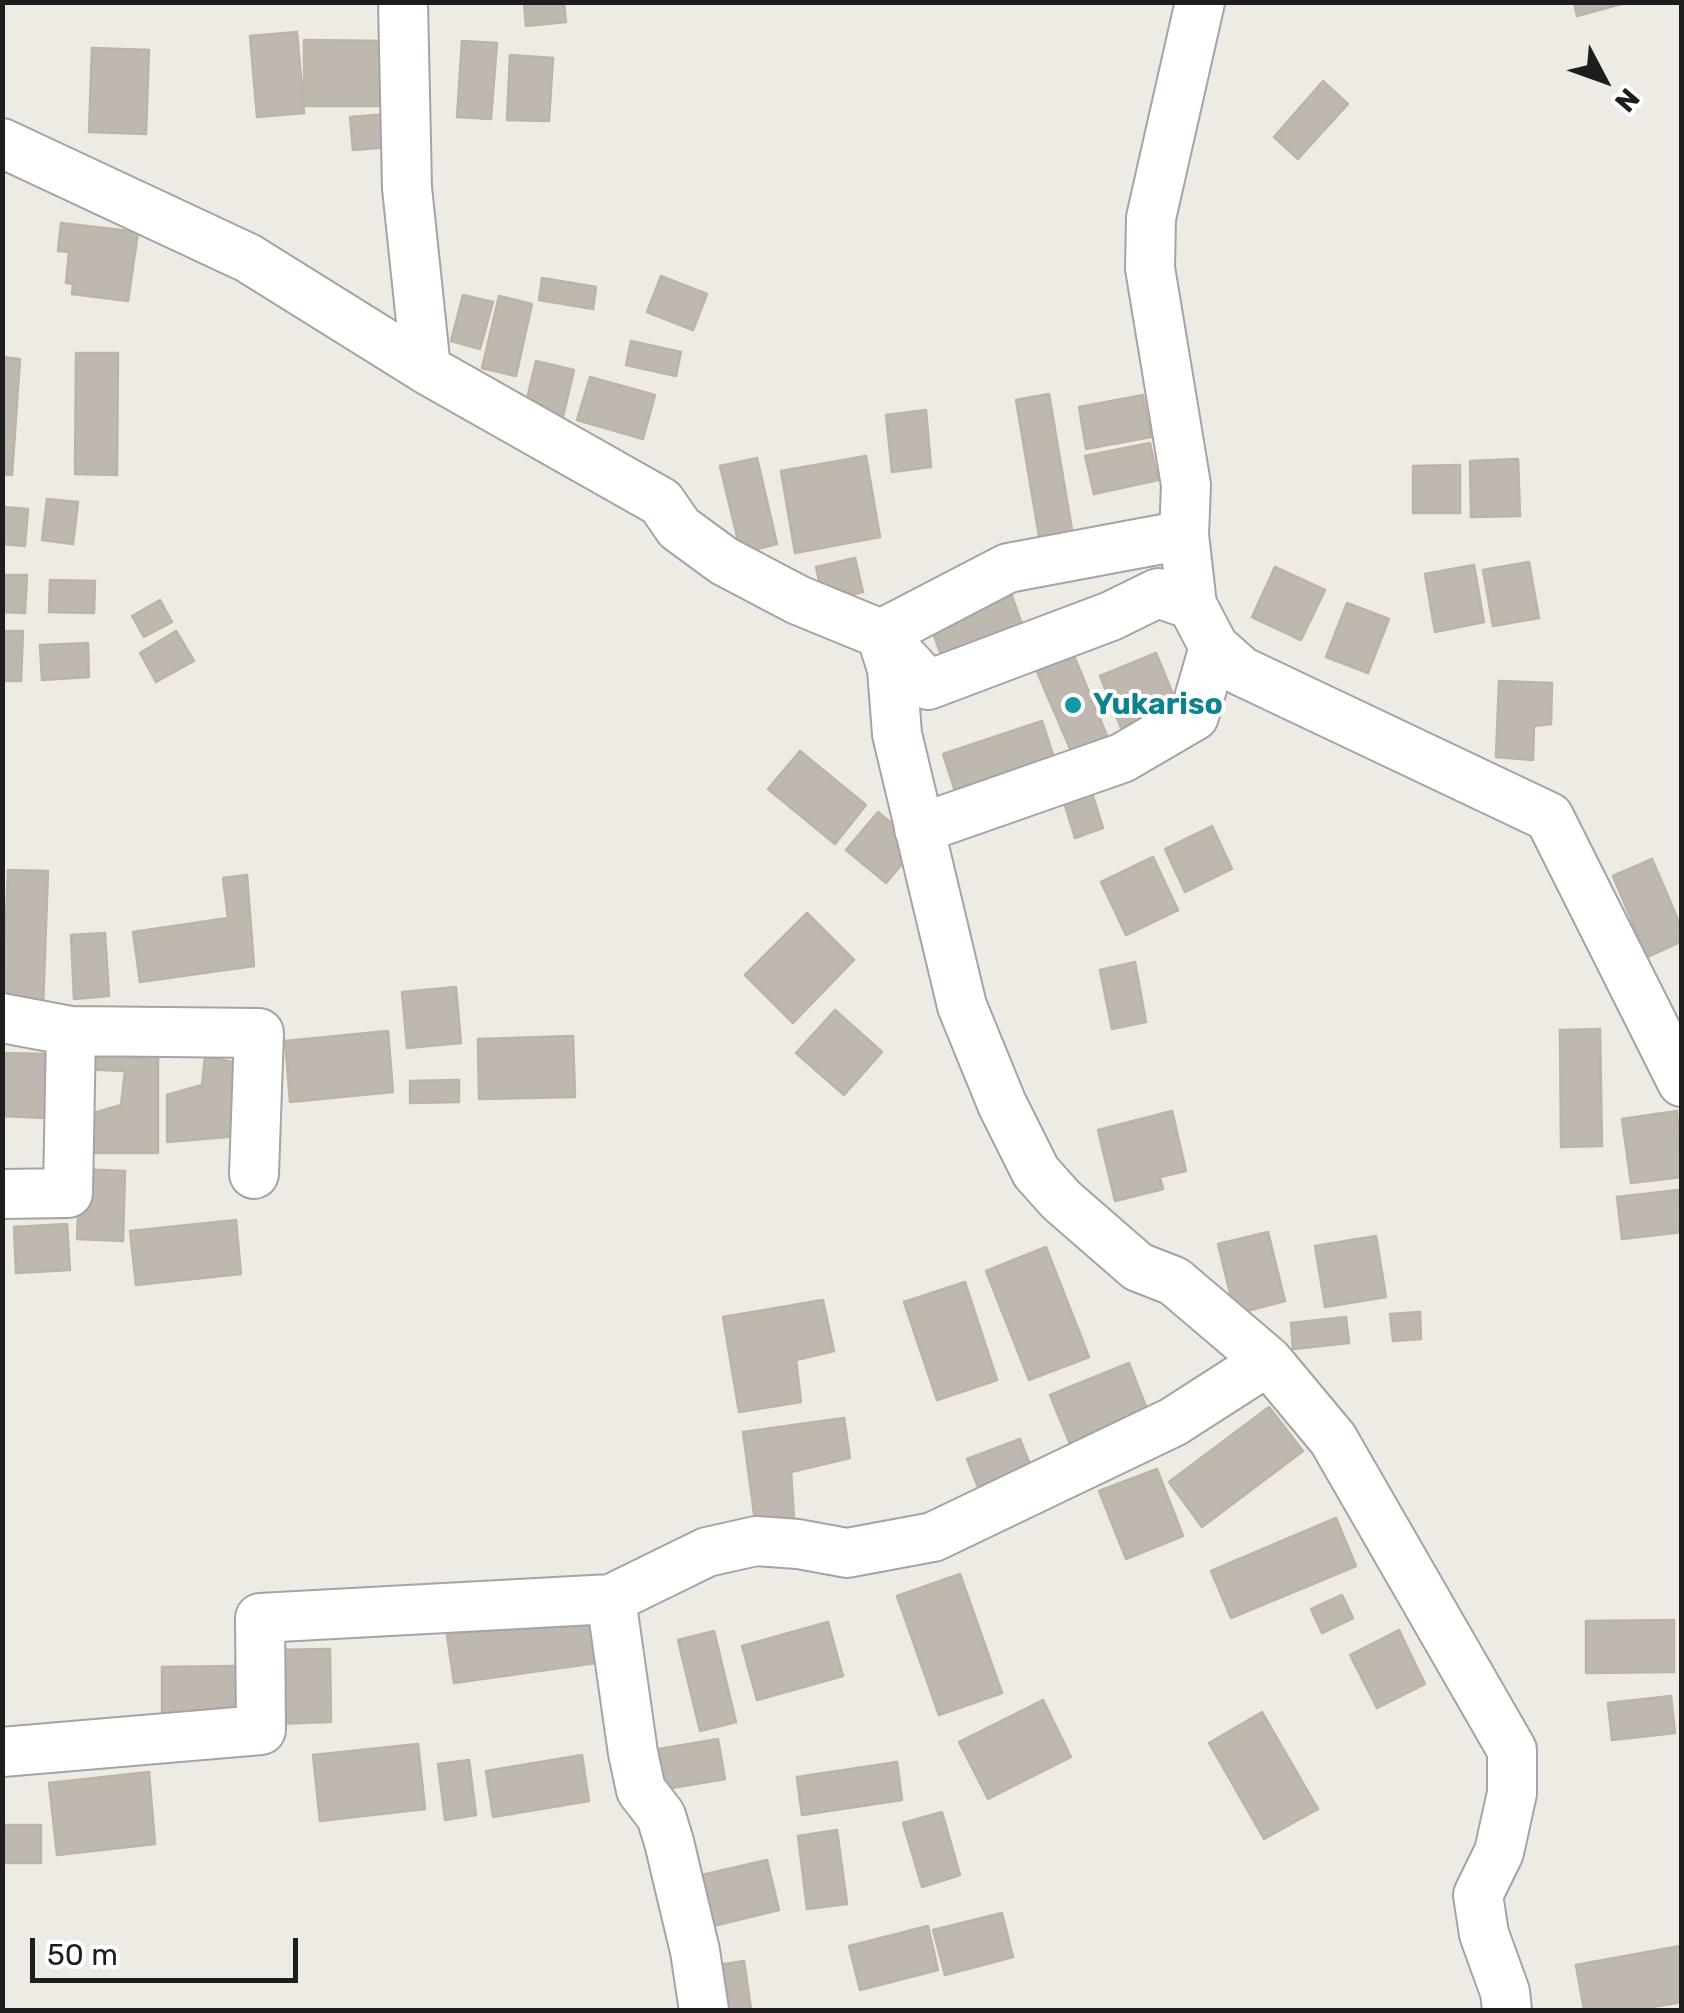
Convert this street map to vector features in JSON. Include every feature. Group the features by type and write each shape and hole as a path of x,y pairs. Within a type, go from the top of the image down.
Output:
{"street":[{"path":"403,2 407,188 426,369"},
{"path":"1200,2 1151,218 1150,268 1186,485 1184,534 1192,605 1214,647 1241,671 1550,816 1682,1082"},
{"path":"2,143 248,258 426,369 661,502 679,528 724,561 798,600 881,634 928,685 1112,616 1158,593 1192,605"},
{"path":"881,634 1008,568 1184,534"},
{"path":"881,634 892,670 897,734 962,1006 1002,1104 1036,1172 1061,1200 1138,1267 1174,1281 1268,1361 1333,1439 1512,1750 1512,1793 1499,1852 1478,1896 1484,1934 1508,2010"},
{"path":"920,828 1122,758 1194,716 1214,647"},
{"path":"2,1018 71,1030 259,1033 254,1174"},
{"path":"2,1194 68,1193 71,1030"},
{"path":"2,1752 261,1730 260,1618 611,1599 707,1552 756,1542 798,1544 847,1553 933,1537 1173,1422 1268,1361"},
{"path":"611,1599 633,1753 642,1790 660,1816 670,1842 696,1951 704,2010"}],"building":[{"path":"524,2 564,2 566,22 526,26"},
{"path":"1574,2 1629,2 1577,16"},
{"path":"297,32 304,113 257,117 250,36"},
{"path":"304,40 386,41 385,106 304,106"},
{"path":"462,41 497,43 491,119 457,117"},
{"path":"92,48 149,50 146,134 89,132"},
{"path":"510,55 553,58 549,121 507,120"},
{"path":"1323,81 1348,104 1298,159 1274,137"},
{"path":"389,114 391,147 353,150 350,117"},
{"path":"61,223 138,232 128,301 72,294 73,284 66,283 69,252 58,251"},
{"path":"661,276 707,294 693,330 647,312"},
{"path":"542,278 596,287 593,309 539,300"},
{"path":"463,295 493,302 480,349 451,341"},
{"path":"499,296 532,304 516,376 482,368"},
{"path":"631,341 681,352 676,376 626,365"},
{"path":"76,353 118,353 117,475 75,474"},
{"path":"2,357 20,359 12,475 2,474"},
{"path":"536,361 574,370 561,425 523,416"},
{"path":"590,377 655,395 643,439 577,420"},
{"path":"1049,394 1073,536 1040,542 1016,400"},
{"path":"1143,395 1151,437 1086,449 1079,407"},
{"path":"926,410 931,467 892,472 886,415"},
{"path":"1150,443 1158,480 1094,494 1085,456"},
{"path":"866,456 880,537 795,553 781,471"},
{"path":"757,458 777,544 741,553 720,466"},
{"path":"1518,459 1520,516 1471,517 1470,461"},
{"path":"1460,465 1460,513 1413,513 1413,466"},
{"path":"47,499 78,502 73,544 42,540"},
{"path":"2,507 28,509 25,546 2,544"},
{"path":"855,558 863,592 824,601 816,567"},
{"path":"1529,562 1539,618 1493,626 1483,570"},
{"path":"1474,565 1484,622 1435,632 1425,574"},
{"path":"1275,567 1325,590 1301,640 1252,617"},
{"path":"2,575 27,575 25,613 2,612"},
{"path":"50,580 95,581 94,613 49,612"},
{"path":"1008,585 1025,633 944,663 927,616"},
{"path":"160,600 172,622 144,637 132,616"},
{"path":"1347,603 1389,619 1368,673 1326,657"},
{"path":"2,631 23,631 21,681 2,681"},
{"path":"176,631 194,661 156,682 140,653"},
{"path":"88,643 89,677 42,680 40,645"},
{"name":"Yukariso","path":"1072,651 1110,743 1074,758 1035,667"},
{"path":"1156,653 1177,704 1121,728 1100,676"},
{"path":"1499,681 1552,683 1551,724 1534,726 1533,760 1496,757"},
{"path":"1042,721 1054,758 955,791 943,754"},
{"path":"800,751 866,805 835,844 768,789"},
{"path":"1091,790 1103,828 1075,838 1063,799"},
{"path":"878,812 918,845 886,883 846,850"},
{"path":"1212,826 1232,869 1185,892 1165,849"},
{"path":"1153,857 1178,910 1126,935 1101,882"},
{"path":"1652,859 1682,929 1682,941 1647,957 1613,876"},
{"path":"8,870 48,871 43,1007 2,1006"},
{"path":"247,875 254,966 140,982 133,932 228,918 223,878"},
{"path":"807,913 854,960 793,1023 745,975"},
{"path":"105,933 109,996 74,999 71,935"},
{"path":"1135,962 1146,1022 1112,1029 1100,970"},
{"path":"456,987 461,1043 407,1048 402,992"},
{"path":"835,1010 882,1052 844,1095 796,1053"},
{"path":"1600,1029 1602,1146 1561,1147 1560,1030"},
{"path":"388,1031 393,1092 290,1102 285,1041"},
{"path":"573,1036 575,1097 479,1099 478,1039"},
{"path":"158,1041 158,1153 87,1153 87,1115 121,1105 125,1071 80,1069 87,1042"},
{"path":"2,1053 47,1054 45,1118 2,1116"},
{"path":"205,1057 234,1062 240,1136 167,1142 167,1095 202,1085"},
{"path":"459,1080 459,1102 410,1103 410,1081"},
{"path":"1172,1111 1186,1171 1160,1177 1163,1189 1115,1201 1098,1130"},
{"path":"1677,1111 1682,1177 1631,1183 1622,1119"},
{"path":"80,1169 125,1171 123,1241 77,1239"},
{"path":"1678,1190 1682,1232 1622,1239 1617,1197"},
{"path":"236,1220 241,1274 136,1285 130,1231"},
{"path":"67,1224 70,1270 16,1273 14,1227"},
{"path":"1268,1232 1285,1301 1235,1314 1218,1244"},
{"path":"1376,1236 1386,1297 1325,1307 1315,1246"},
{"path":"1046,1247 1089,1357 1029,1380 986,1271"},
{"path":"965,1282 997,1380 937,1400 904,1302"},
{"path":"823,1300 834,1351 796,1360 801,1402 739,1412 723,1317"},
{"path":"1420,1312 1421,1339 1393,1341 1390,1314"},
{"path":"1346,1317 1349,1343 1293,1349 1291,1323"},
{"path":"1129,1363 1152,1422 1074,1454 1050,1395"},
{"path":"1269,1407 1303,1451 1202,1527 1169,1482"},
{"path":"844,1418 850,1458 791,1472 794,1518 755,1521 743,1432"},
{"path":"1020,1439 1036,1480 984,1502 967,1459"},
{"path":"1157,1469 1183,1536 1126,1559 1099,1491"},
{"path":"1336,1518 1356,1566 1231,1618 1211,1571"},
{"path":"960,1574 1002,1693 939,1715 897,1596"},
{"path":"1342,1595 1353,1618 1322,1633 1311,1609"},
{"path":"597,1615 603,1662 454,1683 447,1635"},
{"path":"1674,1620 1674,1672 1586,1673 1586,1621"},
{"path":"828,1622 843,1676 757,1700 742,1646"},
{"path":"1399,1630 1425,1684 1377,1708 1350,1655"},
{"path":"714,1631 736,1722 700,1731 678,1640"},
{"path":"330,1649 331,1722 272,1724 270,1650"},
{"path":"236,1666 237,1730 162,1731 162,1667"},
{"path":"1671,1696 1675,1733 1612,1740 1608,1703"},
{"path":"1043,1700 1071,1757 988,1799 959,1742"},
{"path":"1262,1712 1318,1809 1264,1839 1209,1743"},
{"path":"718,1739 725,1779 666,1789 659,1749"},
{"path":"418,1744 425,1809 320,1821 313,1755"},
{"path":"582,1755 589,1801 493,1817 486,1771"},
{"path":"469,1760 476,1815 445,1820 438,1764"},
{"path":"897,1762 902,1800 802,1815 797,1777"},
{"path":"149,1772 155,1844 57,1855 49,1783"},
{"path":"942,1812 960,1875 922,1887 903,1823"},
{"path":"4,1825 41,1825 41,1863 3,1863"},
{"path":"837,1830 847,1904 807,1909 798,1836"},
{"path":"767,1860 779,1910 705,1928 693,1877"},
{"path":"1002,1913 1013,1957 945,1975 933,1930"},
{"path":"928,1926 938,1970 860,1990 849,1946"},
{"path":"1680,1946 1682,2002 1635,2010 1584,2010 1576,1965"},
{"path":"744,1961 751,2009 725,2010 718,1965"}],"place":[{"name":"Yukariso","path":"1073,705"}]}
